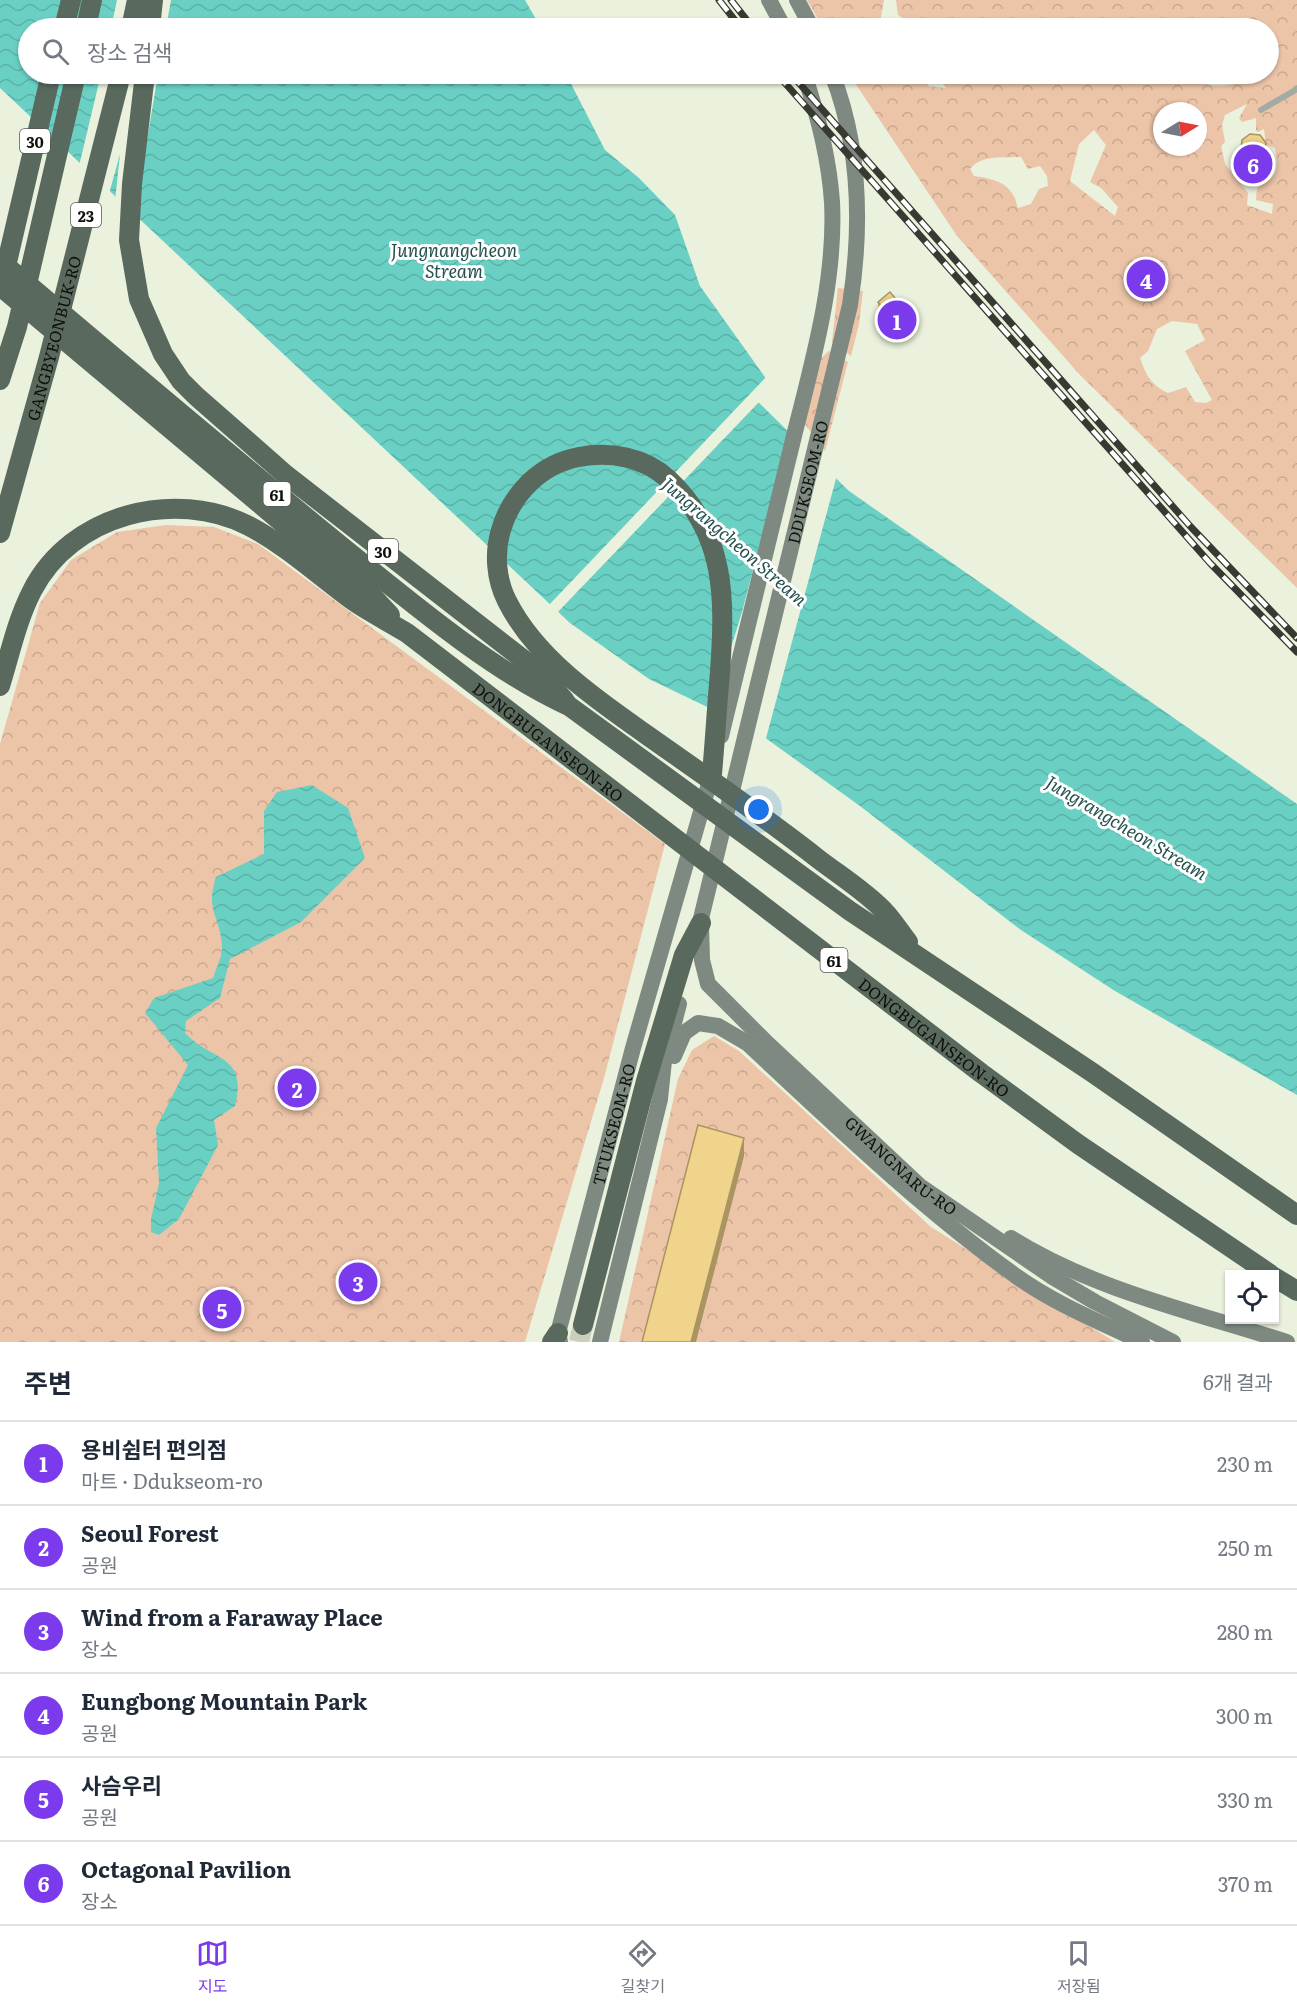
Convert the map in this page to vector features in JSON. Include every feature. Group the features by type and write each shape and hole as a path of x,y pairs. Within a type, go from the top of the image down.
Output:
{"highway":[{"path":"66,18 71,0"},
{"path":"88,18 92,0"},
{"path":"133,18 136,0"},
{"path":"151,18 153,0"},
{"name":"30","path":"0,263 18,208 49,84"},
{"name":"23","path":"0,380 17,327 74,84"},
{"name":"GANGBYEONBUK-RO","path":"0,533 49,357 118,84"},
{"name":"30","path":"144,84 129,211 132,268 139,299 163,354 181,381 286,476 542,674 569,706"},
{"path":"0,294 18,208"},
{"name":"61","path":"0,263 375,573 533,690 569,706 850,911 919,955 1297,1215"},
{"path":"0,286 284,524 363,586 407,633"},
{"path":"712,774 724,622 723,588 716,555 693,509 674,485 650,466 612,455 574,458 538,475 512,504 497,542 498,572 507,603 542,648 588,693 774,824 884,910 919,955"},
{"name":"61","path":"0,686 23,612 47,568 87,533 112,520 140,511 169,507 205,510 247,525 297,556 354,601 407,633"},
{"name":"DONGBUGANSEON-RO","path":"407,633 989,1079 1087,1151 1263,1270"},
{"path":"583,1325 646,1081 684,954 701,923"},
{"path":"1279,1280 1297,1291"}],"main road":[{"path":"769,0 779,18"},
{"path":"797,0 807,18"},
{"name":"DDUKSEOM-RO","path":"674,906 712,774 811,365 827,285 832,202 823,136 807,84"},
{"name":"DDUKSEOM-RO","path":"701,923 843,345 854,284 859,236 856,172 835,84"},
{"name":"TTUKSEOM-RO","path":"556,1339 674,906"},
{"name":"TTUKSEOM-RO","path":"600,1342 660,1099 664,1060 701,923"},
{"name":"GWANGNARU-RO","path":"701,923 702,960 708,984 765,1041 920,1186 1012,1252 1095,1302 1173,1342"},
{"name":"GWANGNARU-RO","path":"660,1099 684,1033 698,1023 718,1026 747,1043 895,1179 1017,1277 1058,1302 1142,1342"},
{"path":"902,1167 1026,1247 1070,1270 1108,1285 1287,1342"}],"lane":[{"path":"1261,110 1297,89"}],"green space":[{"path":"807,0 884,0 881,18 817,18"},
{"path":"896,0 1297,0 1297,588 1080,375 957,236 856,84 927,84 946,88 943,84 1204,84 1215,86 1279,84 1279,18 902,18 898,15","holes":["1247,104 1239,118 1242,122 1256,118 1256,130 1258,132 1264,129 1266,145 1275,148 1277,168 1273,176 1257,188 1256,200 1273,204 1272,214 1247,205 1248,193 1225,164 1221,146 1225,142 1222,125 1225,115","1094,130 1106,145 1090,182 1101,188 1118,207 1115,216 1070,181 1079,144","1021,157 1028,169 1040,166 1047,176 1048,186 1039,189 1031,204 1018,208 1014,196 1006,186 991,179 974,176 970,169 980,161 987,159","1172,321 1197,324 1205,340 1185,351 1212,400 1206,403 1195,402 1186,387 1168,393 1157,387 1147,374 1140,358 1148,351 1157,329"]},
{"path":"838,288 863,291 859,324 851,356 832,342"},
{"path":"829,351 848,362 825,451 795,411 820,359"},
{"path":"166,525 214,527 258,544 665,844 604,1078 525,1342 0,1342 0,744 40,603 71,560 117,532"},
{"path":"714,1036 739,1051 931,1227 1115,1342 619,1342 678,1079 692,1050"}],"water":[{"name":"Jungnangcheon Stream","path":"0,0 525,0 535,18 18,18 18,84 571,84 605,150 639,178 675,215 700,286 767,380 755,399 849,491 1297,804 1297,1095 1115,991 1021,930 860,806 753,729 649,679 570,623 0,88"},
{"path":"312,785 348,808 365,858 301,922 230,959 220,998 186,1021 185,1033 232,1067 238,1089 235,1106 214,1120 218,1145 179,1219 159,1235 151,1232 151,1219 159,1183 156,1128 188,1065 145,1013 154,998 213,978 222,950 212,898 216,877 264,854 264,811 277,792"}],"pier":[{"path":"117,0 171,0 168,18 113,18"},
{"path":"99,84 156,84 134,219 115,201 120,154 109,194 79,166"},
{"path":"768,375 770,381 759,398 761,400 556,614 548,606"},
{"path":"790,429 837,475 765,742 751,732 711,712 742,612"}],"building":[{"path":"1250,134 1260,135 1266,143 1264,153 1257,159 1247,157 1241,149 1242,140"},
{"path":"890,292 913,320 902,330 878,302"},
{"path":"698,1125 744,1138 691,1342 642,1342"}],"tunnel":[{"path":"579,1342 583,1325"}],"railway":[{"path":"719,0 733,18"},
{"path":"731,0 745,18"},
{"path":"786,84 1210,563 1297,652"},
{"path":"800,84 1190,526 1297,638"}],"place":[{"name":"Octagonal Pavilion","path":"1253,164"},
{"name":"Eungbong Mountain Park","path":"1146,279"},
{"name":"용비쉼터 편의점","path":"897,320"},
{"name":"Seoul Forest","path":"297,1088"},
{"name":"Wind from a Faraway Place","path":"358,1282"},
{"name":"사슴우리","path":"222,1309"}],"water label":[{"name":"Jungrangcheon Stream","path":"735,541"},
{"name":"Jungrangcheon Stream","path":"1127,827"}]}
